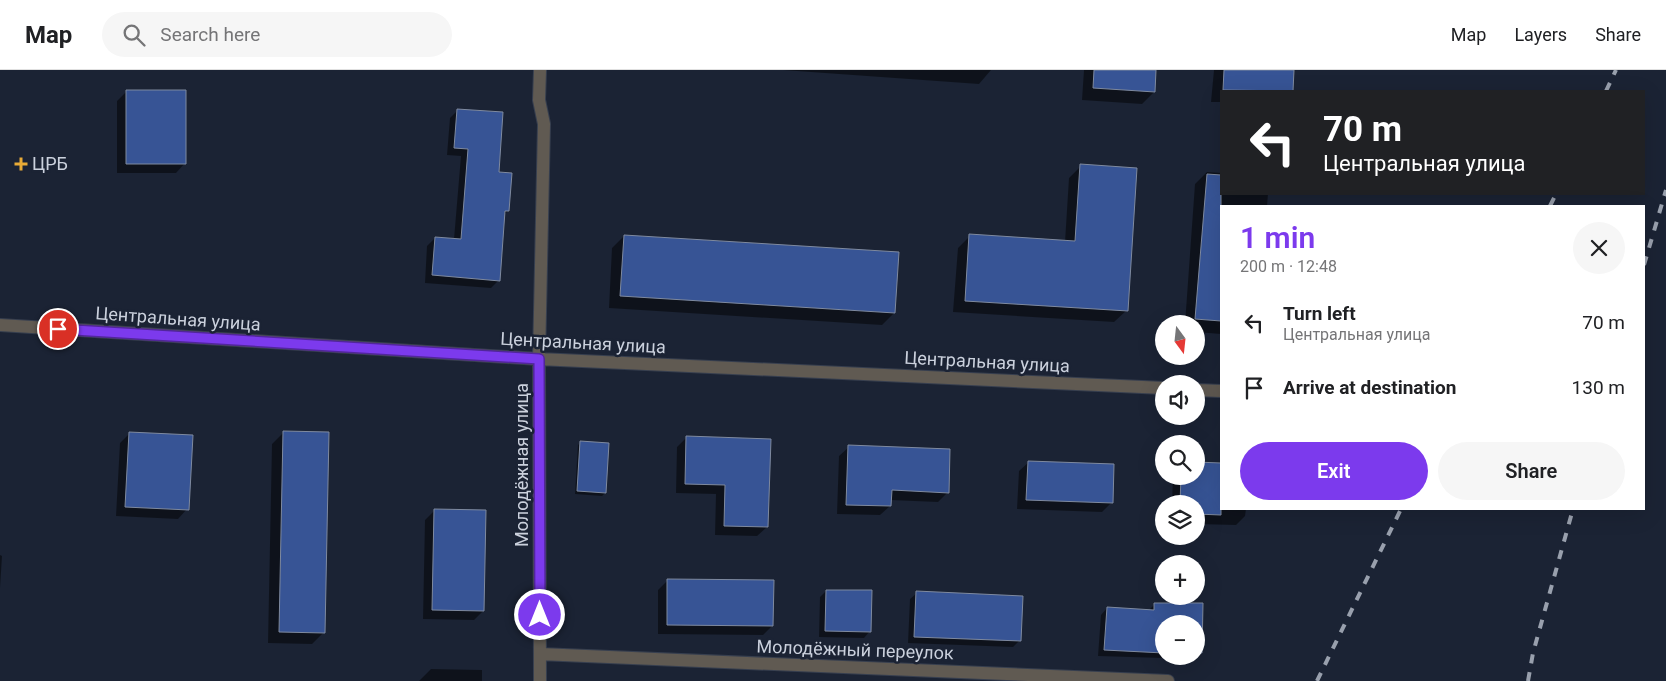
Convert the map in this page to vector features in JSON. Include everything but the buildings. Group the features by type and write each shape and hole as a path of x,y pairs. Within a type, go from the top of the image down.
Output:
{"street":[{"name":"Молодёжная улица","path":"540,70 539,100 544,124 539,359 540,681"},
{"name":"Центральная улица","path":"0,325 539,359 1155,388"},
{"path":"1205,390 1220,391"},
{"name":"Молодёжный переулок","path":"540,654 1168,681"}],"railway":[{"path":"1606,90 1616,70"},
{"path":"1645,262 1666,190"},
{"path":"1550,205 1556,195"},
{"path":"1317,681 1401,510"},
{"path":"1528,681 1533,653 1573,510"}],"place":[{"name":"ЦРБ","path":"21,164"}],"route":[{"path":"58,329 539,359 540,615"}]}
